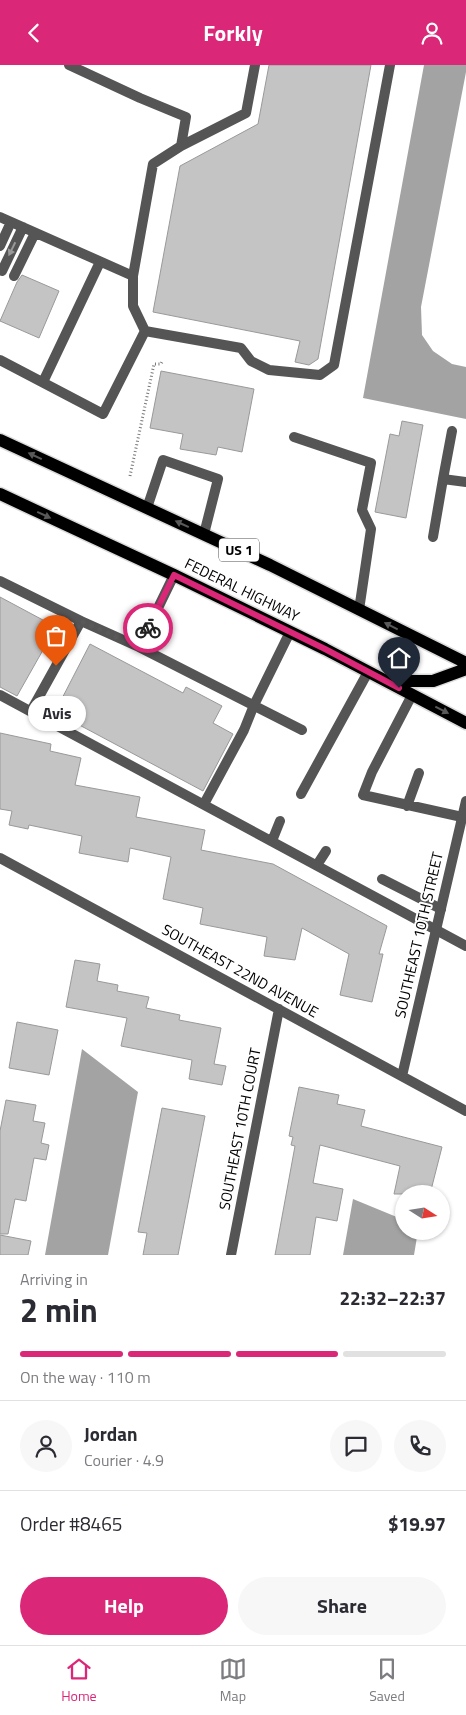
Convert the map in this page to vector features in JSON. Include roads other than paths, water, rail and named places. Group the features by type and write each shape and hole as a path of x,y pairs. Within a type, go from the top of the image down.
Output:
{"main road":[{"name":"US 1","path":"0,440 204,534 466,663"},
{"name":"FEDERAL HIGHWAY","path":"0,494 174,575 290,632 466,723"},
{"path":"386,681 433,681 466,669"}],"street":[{"path":"69,65 186,117 181,146"},
{"path":"145,331 132,306 133,276 153,164 181,146 246,113 255,65"},
{"path":"145,331 241,348 251,361 269,370 320,375 334,365 390,65"},
{"path":"0,217 133,276"},
{"path":"0,246 11,222"},
{"path":"2,271 23,227"},
{"path":"14,276 35,233"},
{"path":"43,382 100,261"},
{"path":"0,360 103,414 145,331"},
{"path":"433,537 452,431"},
{"path":"294,437 371,463 362,510 371,529 359,610"},
{"path":"147,508 163,460 218,479 204,534"},
{"path":"443,479 466,482"},
{"path":"139,647 174,575"},
{"path":"0,581 139,647 302,730"},
{"path":"31,711 81,621"},
{"path":"204,804 244,730 254,705 290,632"},
{"path":"301,795 368,672"},
{"path":"0,695 466,946"},
{"path":"412,695 362,795 462,817"},
{"path":"407,806 419,773"},
{"name":"SOUTHEAST 10TH STREET","path":"402,1076 466,801"},
{"path":"272,841 280,821"},
{"path":"317,865 326,851"},
{"name":"SOUTHEAST 22ND AVENUE","path":"0,857 466,1111"},
{"path":"382,879 441,909"},
{"name":"SOUTHEAST 10TH COURT","path":"231,1255 279,1009"}],"place":[{"name":"Avis","path":"56,666"}]}
